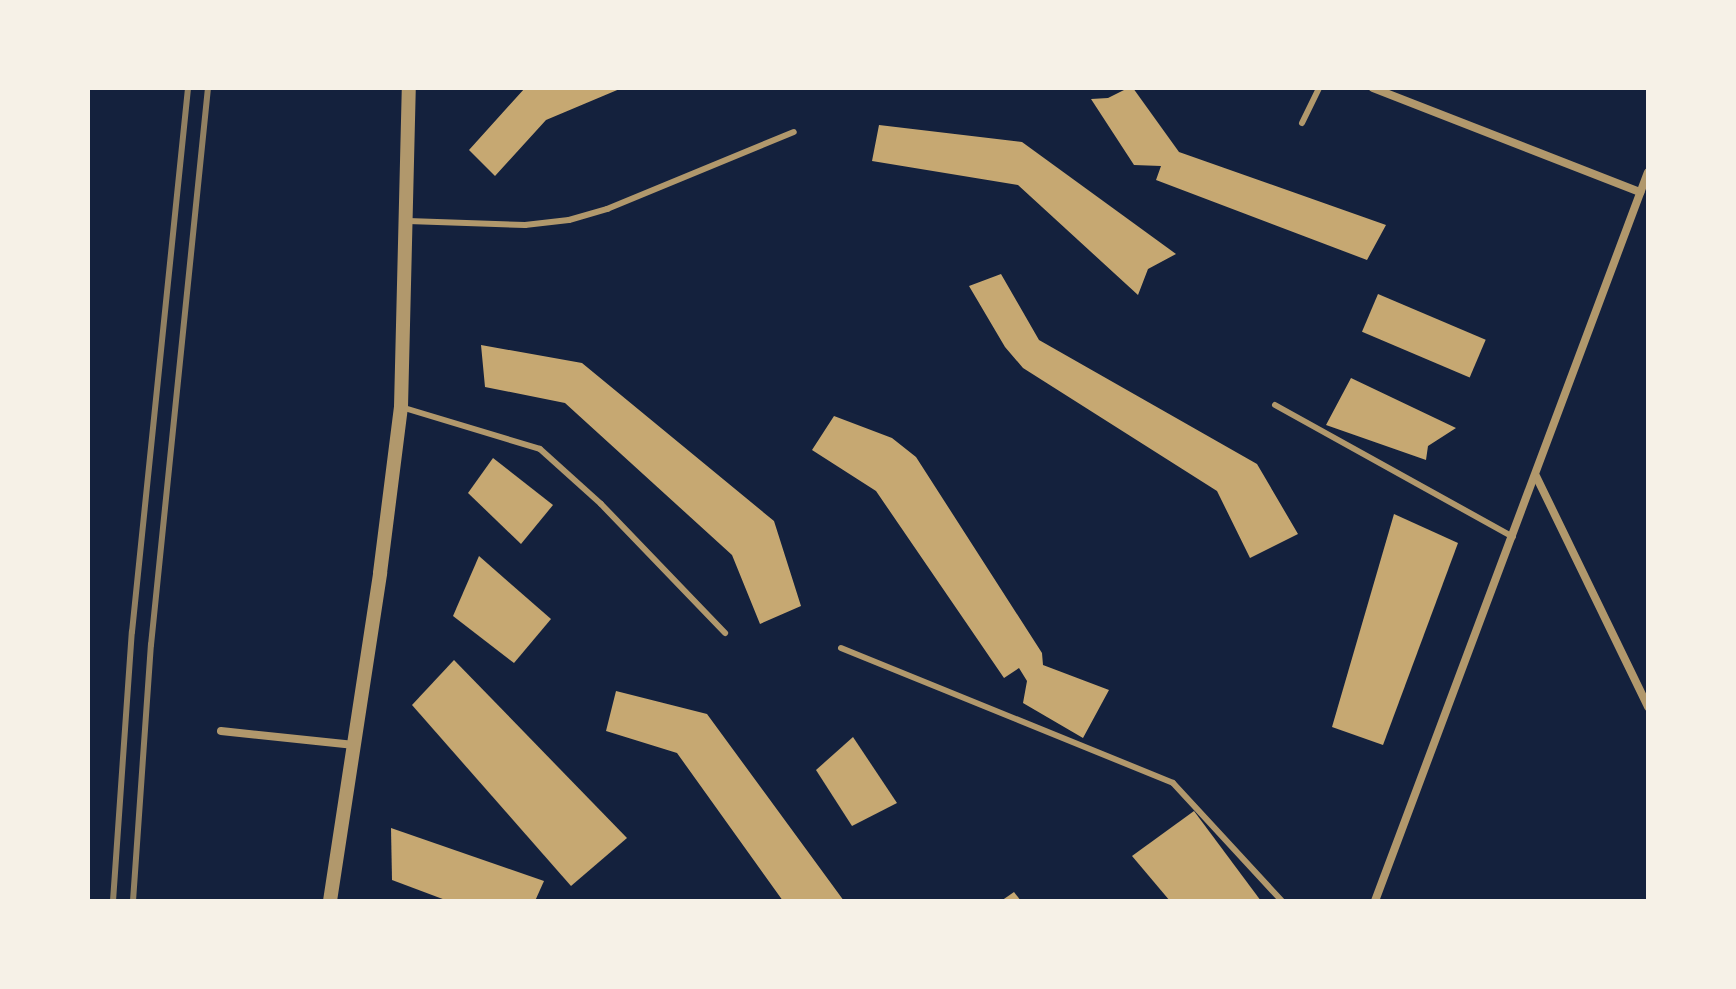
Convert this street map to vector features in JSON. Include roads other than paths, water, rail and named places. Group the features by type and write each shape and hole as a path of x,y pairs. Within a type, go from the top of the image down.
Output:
{"street":[{"path":"330,901 401,407 409,88"},
{"path":"1373,88 1640,192"},
{"path":"1375,901 1648,172"},
{"path":"1536,476 1648,707"},
{"path":"221,731 354,745"}],"lane":[{"path":"1302,123 1319,88"},
{"path":"408,221 454,226 525,225 569,220 607,209 794,132"},
{"path":"1275,405 1513,537"},
{"path":"401,407 540,449 601,504 725,633"},
{"path":"841,648 1173,783 1282,901"}],"railway":[{"path":"113,901 132,632 188,88"},
{"path":"133,901 151,645 208,88"}]}
